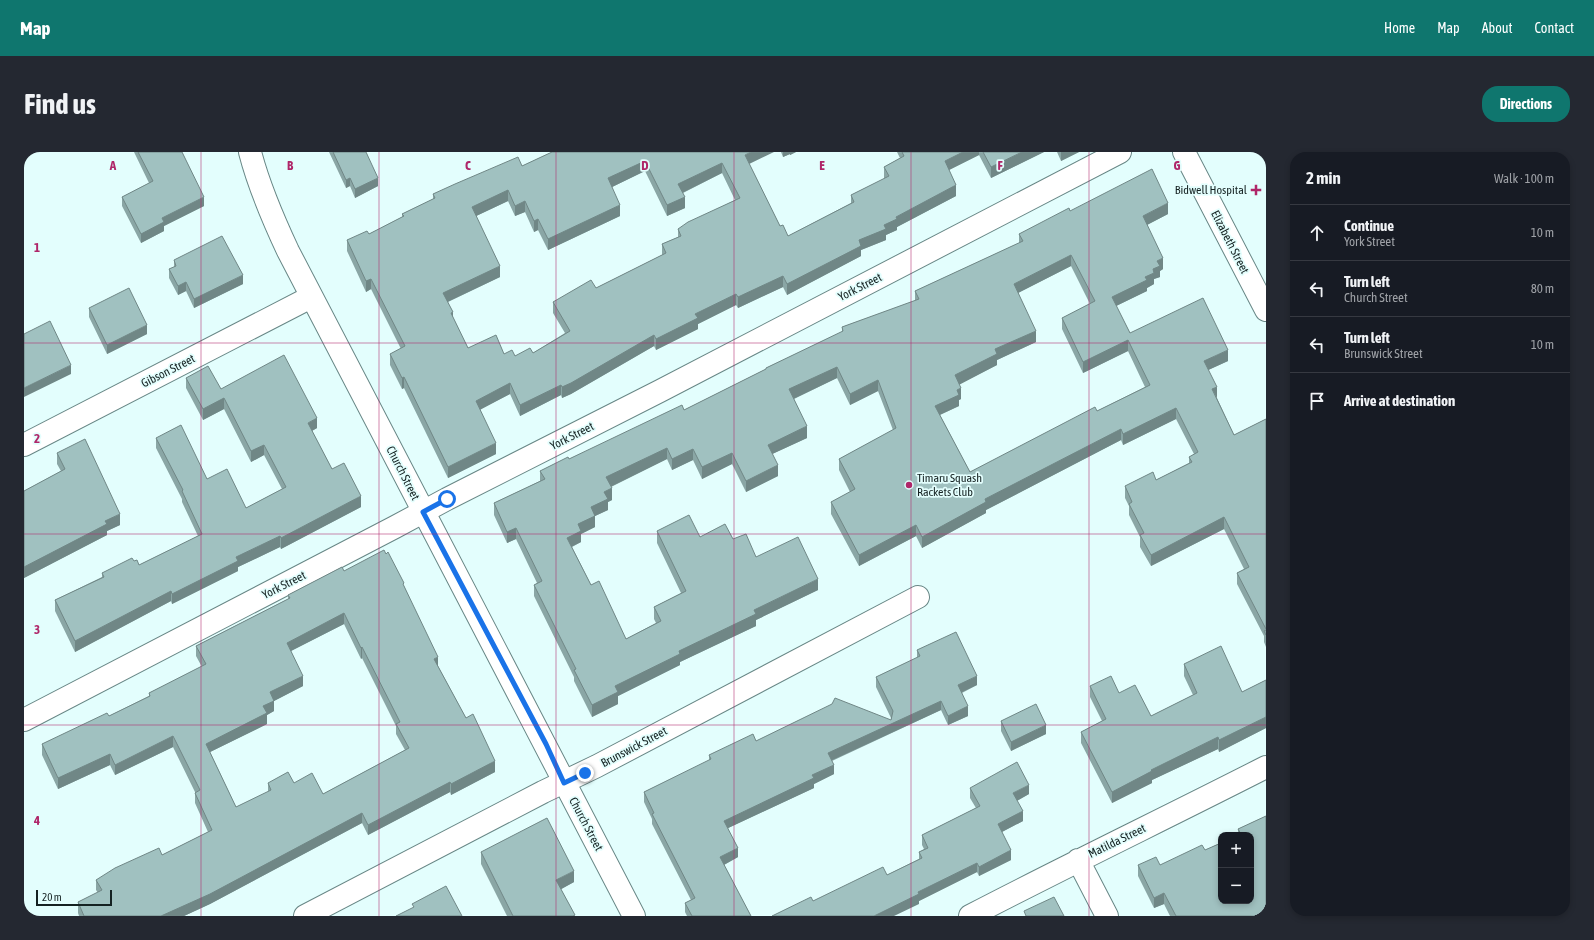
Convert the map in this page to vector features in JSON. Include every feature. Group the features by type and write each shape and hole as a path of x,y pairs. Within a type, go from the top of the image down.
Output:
{"street":[{"name":"Church Street","path":"250,152 258,181 270,212 311,297 546,744 564,783 634,916"},
{"name":"York Street","path":"24,720 1120,152"},
{"name":"Elizabeth Street","path":"1184,152 1266,310"},
{"name":"Gibson Street","path":"24,445 311,297"},
{"name":"Brunswick Street","path":"305,916 543,792 597,766 918,597"},
{"name":"Matilda Street","path":"970,916 1078,860 1266,767"},
{"path":"1078,860 1107,916"}],"building":[{"path":"138,152 182,152 204,197 162,218 164,222 141,234 122,197 153,181"},
{"path":"333,152 366,152 378,178 355,189 350,178 346,180"},
{"path":"552,152 751,152 745,155 780,226 783,225 788,236 854,202 851,195 889,176 884,167 904,156 902,152 963,152 945,161 956,185 896,217 897,219 884,225 886,229 859,240 861,246 787,284 783,276 738,297 736,294 695,314 698,318 656,339 654,335 571,383 562,387 561,385 520,405 510,383 476,401 496,443 448,467 404,377 402,378 390,354 405,346 371,279 366,281 347,240 367,231 369,234 404,216 402,214 435,198 433,194 518,157 522,166","holes":["645,161 667,205 685,197 678,184 722,163 740,198 688,222 678,229 681,236 662,244 666,253 596,288 591,280 553,302 570,331 533,353 530,348 515,356 512,350 504,354 496,335 468,348 451,313 453,312 443,293 500,266 472,207 508,190 515,206 525,201 534,221 538,219 548,239 620,205 608,178"]},
{"path":"983,152 1022,152 991,167"},
{"path":"1152,169 1168,203 1143,216 1163,258 1157,261 1160,266 1153,269 1154,273 1145,277 1147,280 1112,297 1130,333 1203,298 1228,350 1204,361 1217,387 1212,389 1234,435 1266,419 1266,629 1237,573 1249,567 1224,517 1151,555 1140,535 1144,533 1129,504 1132,502 1125,486 1153,472 1156,480 1192,462 1189,457 1198,452 1176,408 1123,434 1121,429 985,499 986,502 922,537 916,525 859,555 831,502 855,489 839,459 896,428 878,380 850,394 837,367 789,389 807,426 768,445 778,465 746,481 732,453 702,467 693,449 672,459 667,448 606,477 612,488 604,492 608,499 591,507 595,516 578,524 581,531 567,538 591,585 599,581 626,639 661,621 654,607 686,591 657,531 689,515 700,537 725,524 733,539 746,534 756,557 798,537 818,579 754,610 756,614 679,651 680,654 615,686 618,692 592,705 574,670 576,669 534,585 542,581 516,528 507,532 494,503 545,479 540,471 568,457 569,459 682,405 684,410 843,331 842,327 919,299 915,291 1023,241 1019,234 1069,208 1070,211","holes":["1071,255 1095,301 1062,318 1083,362 1128,340 1150,385 1097,411 1095,407 970,472 935,406 959,395 957,390 961,388 955,375 997,354 995,349 1036,331 1014,284"]},
{"path":"222,236 243,275 194,299 186,282 178,286 169,269 176,266 174,260"},
{"path":"129,288 147,325 107,345 89,308"},
{"path":"50,321 71,365 24,388 24,334"},
{"path":"284,355 317,418 308,423 332,469 344,463 361,496 281,538 280,536 236,557 238,561 172,594 171,591 75,641 55,600 104,577 102,573 132,558 134,561 137,560 139,565 202,534 182,491 183,490 156,438 181,425 207,479 227,469 246,508 286,487 264,445 251,451 224,398 203,409 186,378 208,366 221,389"},
{"path":"85,439 120,514 105,521 107,524 24,567 24,491 65,469 57,453"},
{"path":"384,550 386,554 388,552 438,657 434,659 466,718 473,714 495,761 451,784 450,782 368,825 362,813 210,894 161,916 84,916 78,902 102,890 96,880 115,868 159,848 162,855 212,830 195,793 200,790 173,736 115,765 110,754 58,778 42,744 107,713 109,716 150,696 149,693 206,664 196,646 290,598 288,595 342,567 344,571","holes":["344,613 361,648 362,647 400,722 396,724 409,748 323,794 312,773 294,783 288,772 268,783 271,790 236,807 206,744 267,713 263,706 274,701 270,692 303,676 287,643"]},
{"path":"956,632 977,676 958,685 968,706 948,716 941,701 828,753 834,765 812,775 814,778 724,821 738,848 720,857 751,916 692,916 685,903 695,898 652,814 654,813 644,792 711,759 709,755 753,734 756,741 832,704 835,698 891,720 893,711 876,677 920,656 917,650"},
{"path":"1221,646 1242,692 1266,680 1266,717 1219,740 1218,737 1151,770 1152,771 1112,792 1081,732 1106,719 1090,686 1111,676 1119,693 1135,685 1151,716 1197,693 1184,664"},
{"path":"1036,704 1046,725 1011,742 1001,721"},
{"path":"1017,762 1029,785 1013,793 1023,811 998,824 1011,850 979,867 977,863 918,892 919,894 874,916 772,916 811,897 813,901 883,867 887,875 922,858 919,852 928,848 922,835 980,806 970,788"},
{"path":"1266,816 1266,916 1176,916 1164,893 1154,898 1138,865 1156,857 1160,865 1202,845 1205,850 1218,844 1218,904 1254,904 1254,832 1240,832 1238,829"},
{"path":"547,818 574,871 556,880 575,915 513,916 481,852"},
{"path":"446,886 462,916 396,916 414,907 412,904"},
{"path":"1054,897 1064,916 1026,916 1024,911"}],"place":[{"name":"Bidwell Hospital","path":"1256,190"},
{"name":"Timaru Squash Rackets Club","path":"909,485"}],"route":[{"path":"447,499 423,512 546,744 564,783 585,773"}]}
